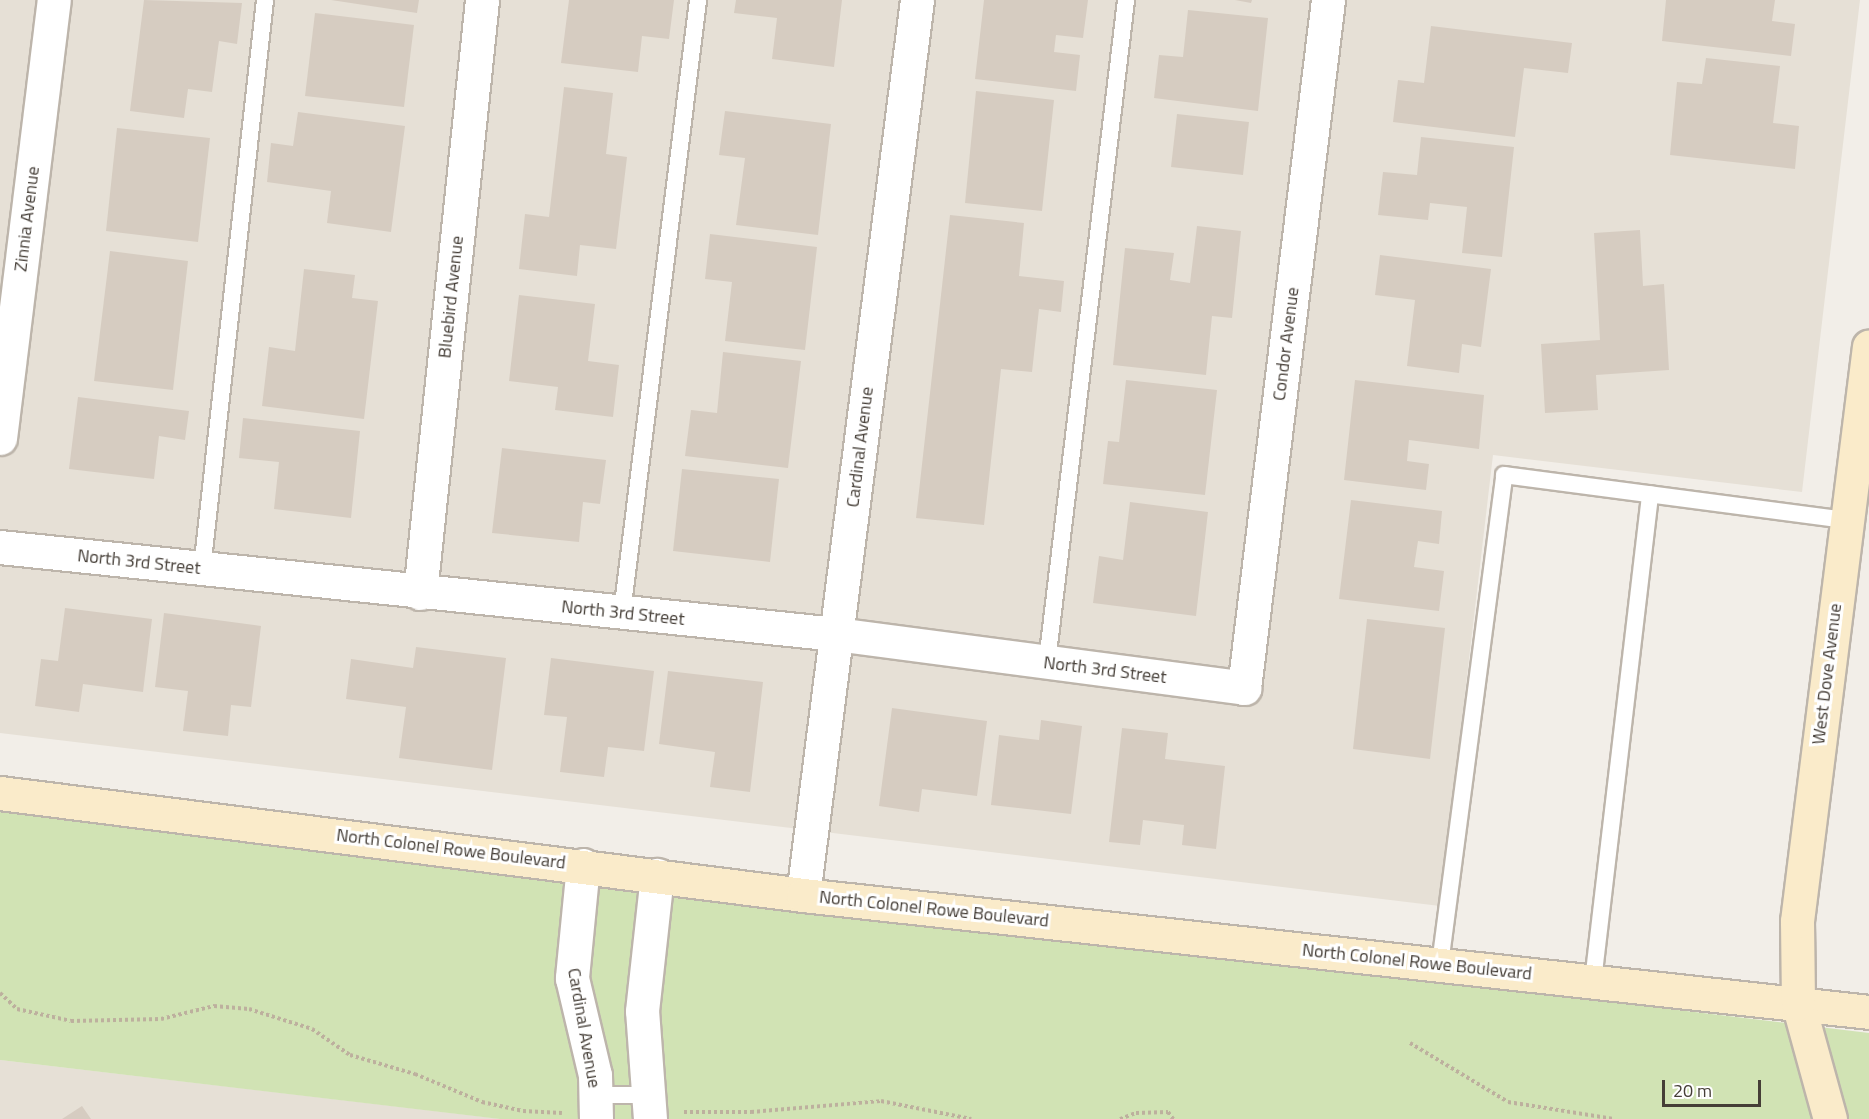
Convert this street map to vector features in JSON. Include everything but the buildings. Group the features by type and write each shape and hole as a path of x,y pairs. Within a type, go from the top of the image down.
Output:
{"main road":[{"name":"West Dove Avenue","path":"1830,1119 1798,1004 1797,921 1869,346"},
{"name":"North Colonel Rowe Boulevard","path":"0,794 803,895 1869,1012"}],"street":[{"name":"Zinnia Avenue","path":"0,438 54,0"},
{"name":"Bluebird Avenue","path":"420,593 482,0"},
{"name":"Cardinal Avenue","path":"803,895 917,0"},
{"name":"Condor Avenue","path":"1244,688 1328,0"},
{"name":"North 3rd Street","path":"0,547 420,593 836,634 1244,688"},
{"name":"Cardinal Avenue","path":"583,866 572,978 587,1109"},
{"path":"657,875 642,1011 659,1109"}],"lane":[{"path":"202,569 265,0"},
{"path":"622,613 698,0"},
{"path":"1047,662 1126,0"},
{"path":"1440,964 1504,475 1847,520"},
{"path":"1593,981 1650,494"},
{"path":"587,1109 659,1109"}],"path":[{"path":"0,993 17,1009 71,1021 160,1019 214,1006 241,1008 312,1029 350,1055 415,1074 482,1102 523,1112 587,1109"},
{"path":"1410,1043 1508,1102 1614,1119"},
{"path":"659,1109 751,1112 881,1101 971,1119"},
{"path":"1120,1119 1136,1113 1168,1112 1173,1119"}],"shaded area":[{"path":"0,0 1860,0 1802,492 1493,455 1440,906 0,733"},
{"path":"0,1060 502,1119 0,1119"}],"green space":[{"path":"0,808 1869,1033 1869,1119 500,1119 0,1060"}]}
